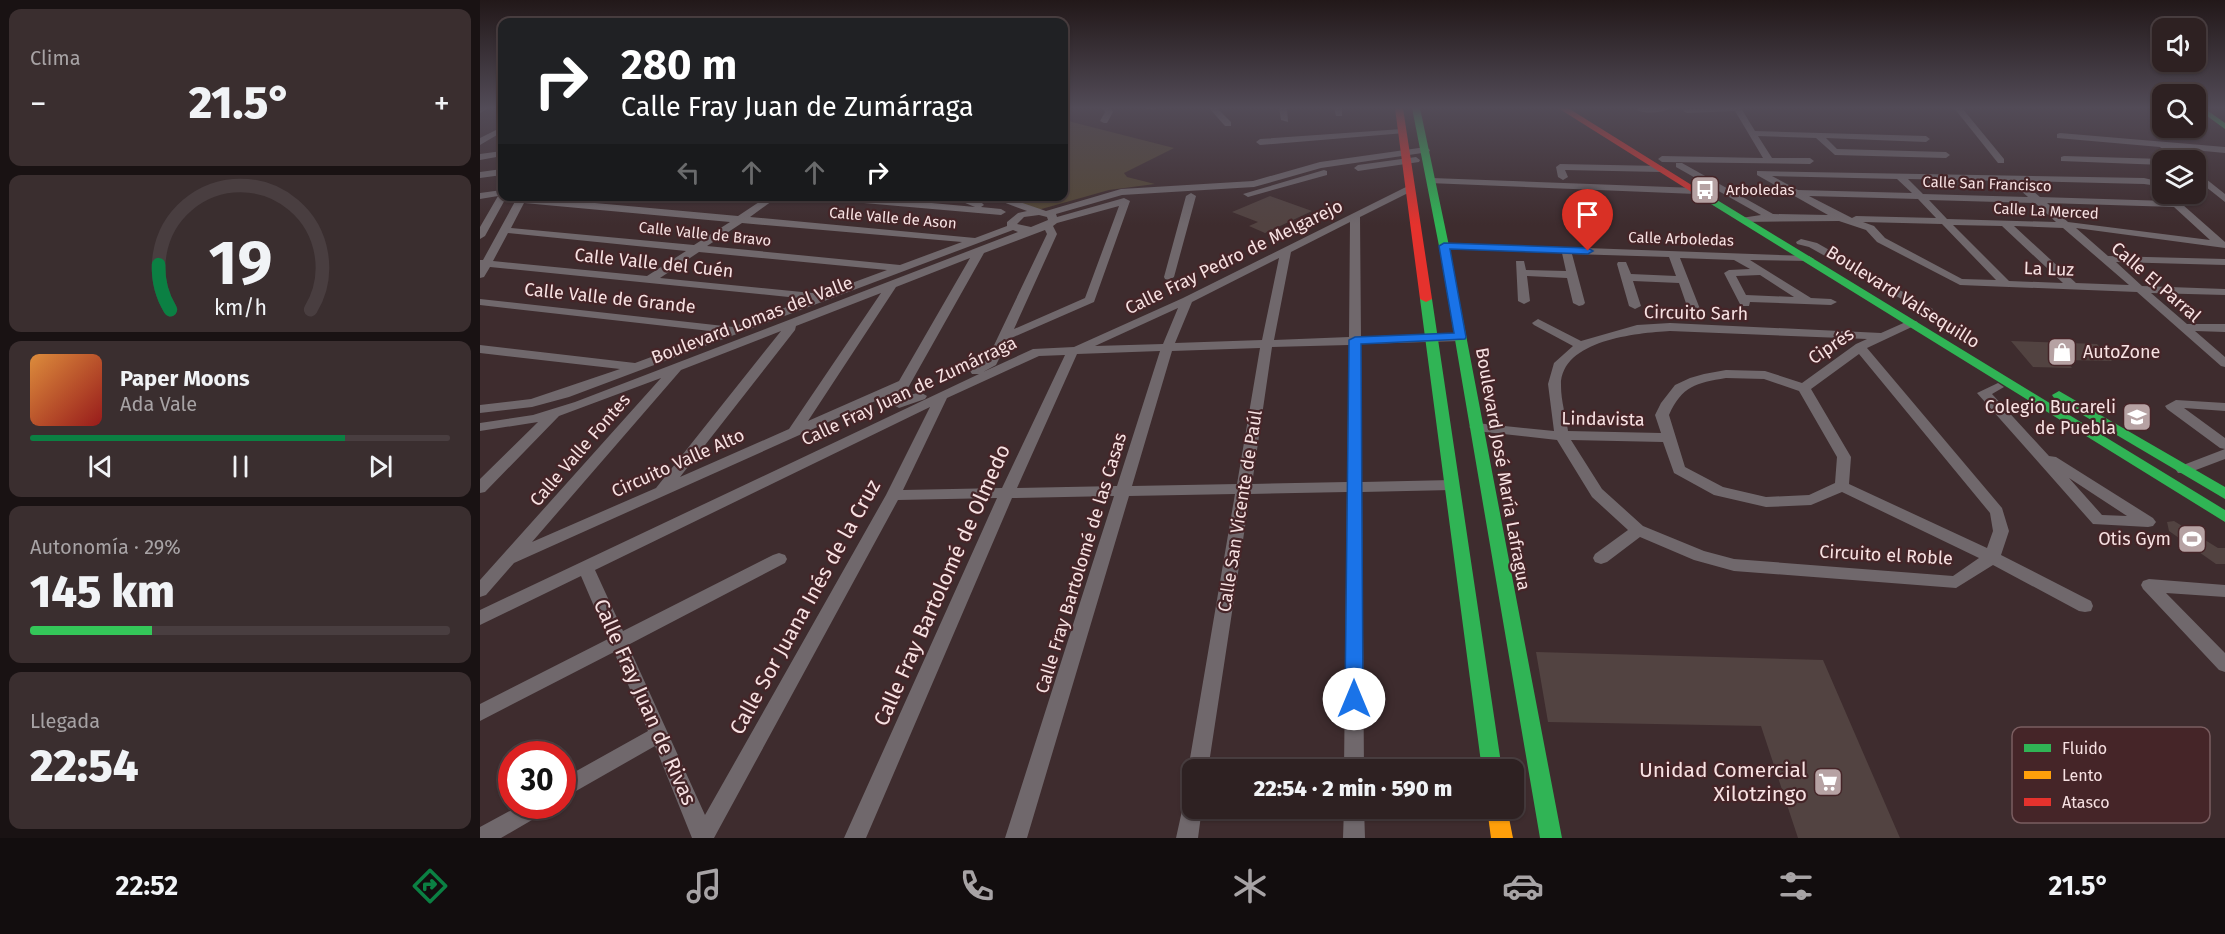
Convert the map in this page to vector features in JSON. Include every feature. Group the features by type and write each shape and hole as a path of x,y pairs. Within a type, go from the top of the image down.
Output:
{"main road":[{"path":"1404,147 1490,759"},
{"name":"Boulevard José María Lafragua","path":"1425,147 1534,731 1551,838"},
{"name":"Boulevard Valsequillo","path":"1631,147 1766,222 1809,259 2225,517"},
{"name":"Boulevard Valsequillo","path":"1636,147 1696,191 1744,220 1766,222"},
{"name":"Boulevard Valsequillo","path":"1795,245 1850,269 1948,330"},
{"path":"2051,391 2225,494"},
{"path":"1499,819 1502,838"}],"street":[{"path":"1761,147 1769,160"},
{"path":"1830,147 1835,152 1946,155"},
{"path":"1990,147 2001,161"},
{"path":"2071,147 2081,159"},
{"path":"2190,147 2225,150"},
{"path":"2214,149 2225,158"},
{"path":"1050,220 1102,196 1205,191 1264,191 1357,164 1427,154"},
{"path":"480,157 498,155"},
{"path":"2064,159 2152,162"},
{"path":"1563,177 1560,167 1628,173 1661,164 1769,160 1810,161"},
{"path":"1679,165 1766,222"},
{"path":"480,176 498,173"},
{"path":"1841,218 1760,173 2152,183"},
{"path":"1899,175 2007,285"},
{"name":"Calle El Parral","path":"2012,178 2225,363"},
{"path":"1432,181 1696,191"},
{"path":"2206,183 2225,199"},
{"name":"Calle Fray Pedro de Melgarejo","path":"1072,352 1187,300 1409,189"},
{"path":"1006,201 1033,210 1050,220 1156,193 1191,195 1205,191"},
{"name":"Calle San Francisco","path":"1797,193 2152,203"},
{"path":"480,196 498,195"},
{"path":"1169,277 1191,195"},
{"path":"480,236 499,201"},
{"path":"482,267 520,201"},
{"name":"Calle Valle de Ason","path":"553,201 740,219 977,247"},
{"path":"651,279 767,201"},
{"path":"875,201 1001,212"},
{"path":"967,201 1001,212 1014,222 1033,230"},
{"path":"1004,337 1090,300 1125,201"},
{"path":"2176,204 2222,245"},
{"name":"Boulevard Lomas del Valle","path":"480,427 554,414 790,326 891,286 977,247 1033,212"},
{"path":"480,218 491,216"},
{"path":"1354,759 1355,216"},
{"name":"Calle La Merced","path":"1766,222 1841,218 1862,221"},
{"path":"977,247 902,384 897,395 899,404 986,367 992,362 1052,234 1050,220"},
{"name":"Boulevard Lomas del Valle","path":"480,409 523,404 564,394 903,268 1033,230 1050,220"},
{"name":"Calle La Merced","path":"1766,222 1862,221 2066,225 2222,245"},
{"name":"La Luz","path":"1862,221 1881,240 1960,282 2225,292"},
{"path":"2005,223 2073,287"},
{"name":"Calle Valle de Bravo","path":"504,230 903,268"},
{"path":"2205,243 2225,262"},
{"path":"1777,257 1795,245"},
{"name":"Calle Arboledas","path":"1444,246 1809,259"},
{"path":"1566,250 1579,303"},
{"name":"Calle San Vicente de Paúl","path":"1200,759 1267,343 1286,252"},
{"path":"1673,254 1694,309"},
{"path":"1735,256 1808,301"},
{"path":"2105,259 2225,262"},
{"path":"1622,264 1635,306"},
{"name":"Calle Valle del Cuén","path":"482,267 651,279 824,297"},
{"path":"1524,301 1521,268 1573,275"},
{"path":"1850,269 1928,309"},
{"path":"1760,272 1729,273 1744,302 1831,302"},
{"path":"1626,278 1683,280"},
{"path":"793,433 891,286"},
{"path":"806,319 802,311 822,302 824,297"},
{"name":"Calle Fray Bartolomé de las Casas","path":"1016,838 1167,348 1187,300"},
{"name":"Calle Valle de Grande","path":"480,302 736,330"},
{"path":"660,492 790,326 788,318 779,313"},
{"path":"1538,323 1582,346"},
{"name":"Circuito Sarh","path":"1562,436 1554,384 1560,363 1582,346 1636,329 1670,327 1880,336 1912,323"},
{"path":"2182,327 2225,328"},
{"name":"Ciprés","path":"1804,388 1860,347 1880,336"},
{"name":"Calle Fray Juan de Zumárraga","path":"480,618 1037,352 1460,337"},
{"path":"1860,347 1997,512 2001,531 1992,557"},
{"path":"480,349 638,367"},
{"name":"Calle Fray Bartolomé de Olmedo","path":"855,838 1006,493 1072,352"},
{"path":"1980,365 1998,387 2037,400"},
{"name":"Calle Valle Fontes","path":"511,558 678,368"},
{"path":"1842,486 1844,457 1804,388 1765,375 1726,374 1694,380 1671,394 1662,414 1679,470 1719,491 1766,502 1778,502 1811,500 1842,486 1992,557 2085,606"},
{"name":"Circuito Valle Alto","path":"480,591 511,558 902,384"},
{"path":"1998,387 1984,393 2035,450 2098,520 2148,522 2035,450"},
{"name":"Calle Sor Juana Inés de la Cruz","path":"703,838 893,495 942,396"},
{"path":"2225,407 2176,404 2172,406 2225,445"},
{"path":"480,488 554,414"},
{"name":"Lindavista","path":"1477,431 1504,438 1537,435 1668,438"},
{"name":"Circuito el Roble","path":"1562,436 1597,493 1638,530 1700,556 1723,562 1780,568 1956,582 1992,557"},
{"path":"2183,470 2225,454"},
{"path":"893,495 1452,485"},
{"path":"1601,558 1638,530"},
{"path":"480,713 779,559"},
{"name":"Calle Fray Juan de Rivas","path":"586,568 703,838"},
{"path":"2225,591 2148,585 2225,665"},
{"path":"576,782 659,734"},
{"path":"481,838 514,819"},
{"path":"1187,838 1190,819"},
{"path":"1354,819 1354,838"}],"shaded area":[{"path":"1068,147 1174,148 1124,173 1127,177 1155,184 1109,190 1038,210 1007,201 1068,201"}],"building":[{"path":"1270,196 1312,211 1265,233 1249,226 1258,222 1232,212"},
{"name":"AutoZone","path":"2011,341 2097,344 2112,361 2065,360 2072,368 2033,367"},
{"name":"Otis Gym","path":"2174,521 2218,548 2225,548 2225,564 2216,564 2169,531 2167,522"},
{"name":"Unidad Comercial Xilotzingo","path":"1536,652 1823,660 1900,838 1798,838 1761,726 1548,722"}],"traffic: fast":[{"path":"1424,147 1444,246 1551,838"},
{"path":"1701,194 2225,517"},
{"path":"1426,299 1490,759"},
{"path":"2059,395 2225,494"}],"traffic: slow":[{"path":"1499,819 1502,838"}],"traffic: jam":[{"path":"1405,147 1426,299"},
{"path":"1625,147 1701,194"}],"place":[{"name":"Arboledas","path":"1705,190"},
{"name":"AutoZone","path":"2062,352"},
{"name":"Colegio Bucareli de Puebla","path":"2137,417"},
{"name":"Otis Gym","path":"2192,539"},
{"name":"Unidad Comercial Xilotzingo","path":"1828,782"}],"route":[{"path":"1354,699 1355,340 1460,337 1444,246 1588,251"}]}
